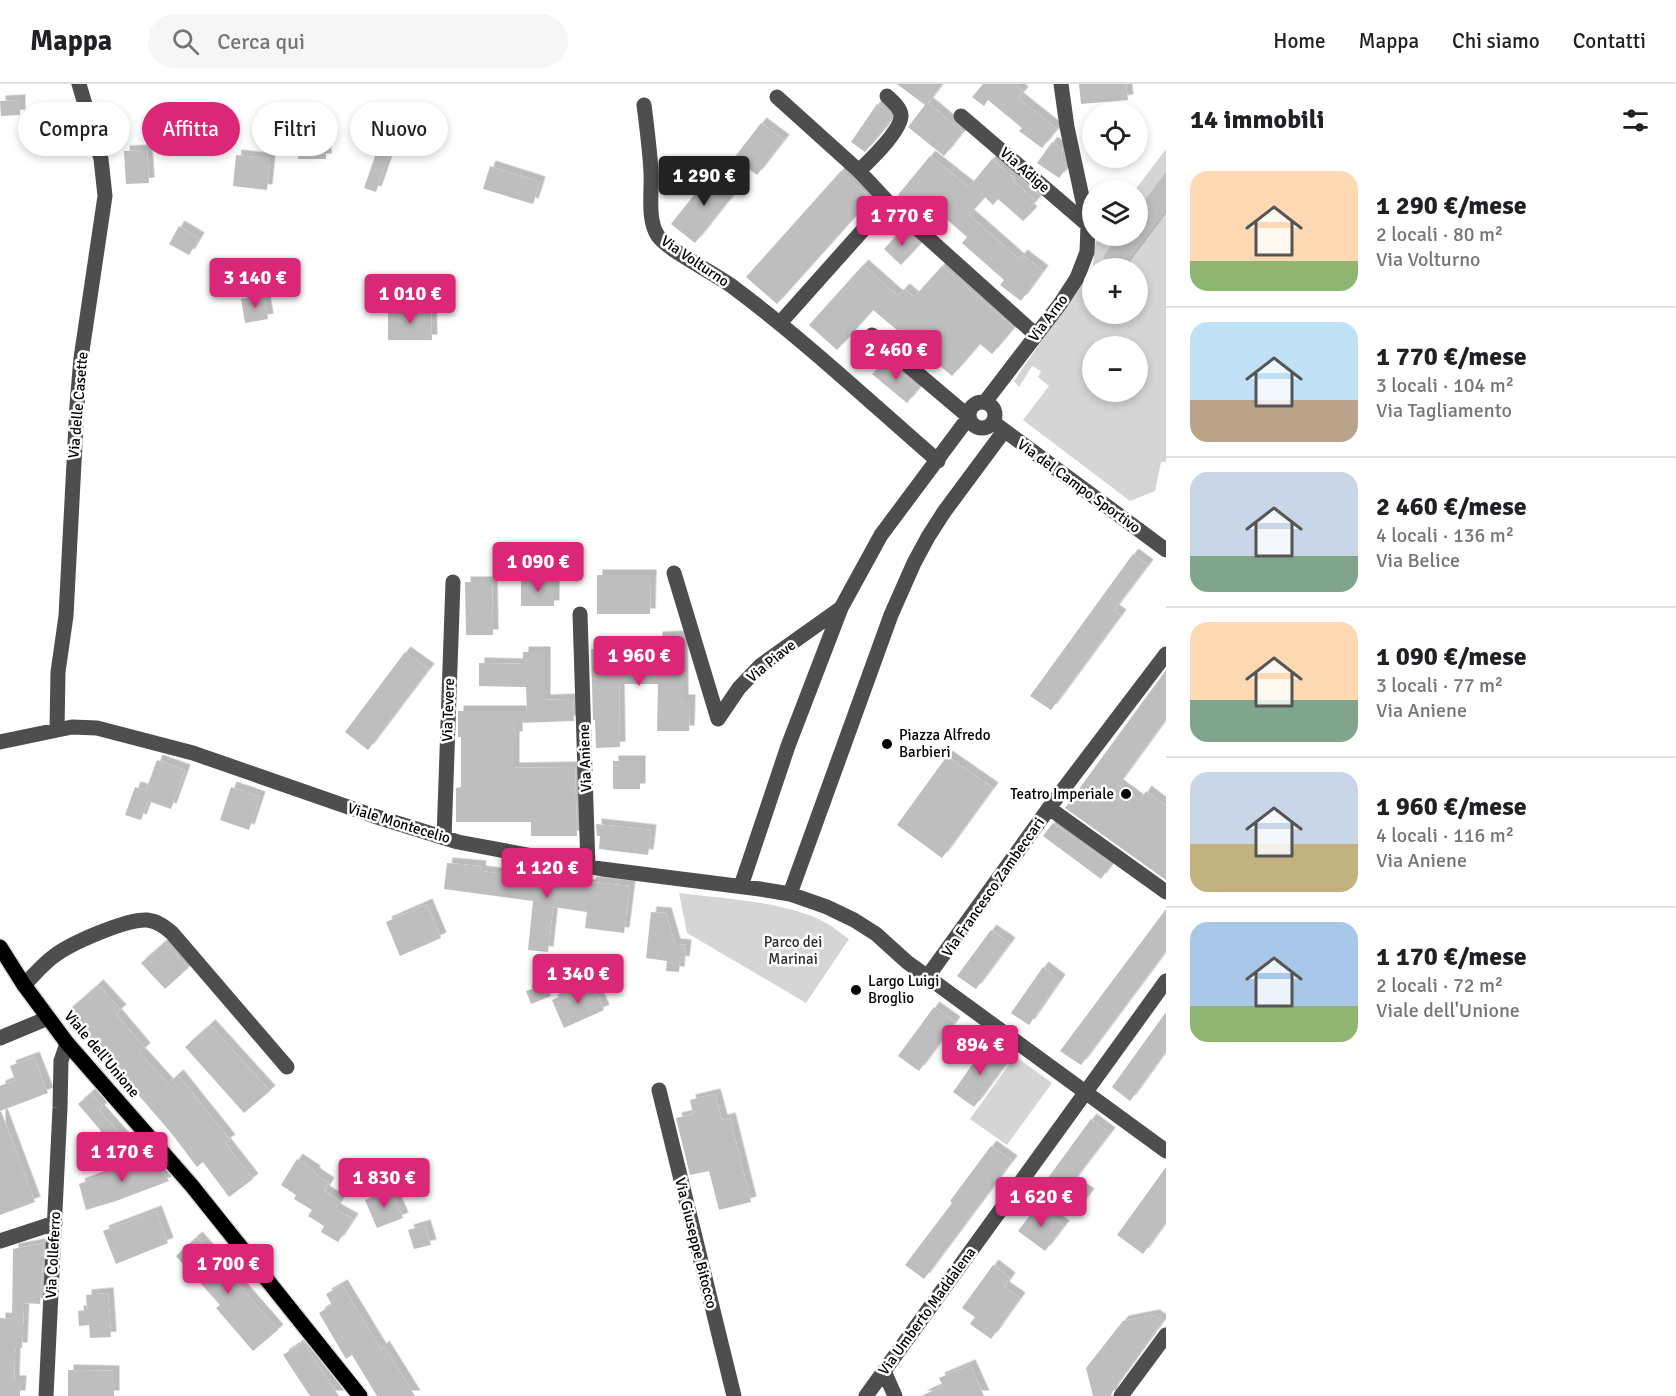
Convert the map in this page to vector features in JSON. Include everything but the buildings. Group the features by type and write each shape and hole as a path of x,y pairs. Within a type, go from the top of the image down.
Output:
{"main road":[{"name":"Viale dell'Unione","path":"0,946 24,985 67,1043 192,1186 360,1396"}],"street":[{"name":"Via delle Casette","path":"57,730 58,672 67,592 76,405 105,196 101,159 79,84"},
{"name":"Via Arno","path":"1061,84 1067,127 1082,197"},
{"path":"859,171 895,131 900,122 902,116 899,108 887,96"},
{"path":"777,97 859,171 888,202 1036,335"},
{"name":"Via Volturno","path":"644,105 653,219 657,234 667,246 719,276 780,323 938,461"},
{"name":"Via Adige","path":"962,116 1082,220"},
{"path":"780,323 888,202"},
{"name":"Via Arno","path":"985,402 1060,304 1080,271 1088,246"},
{"path":"872,335 969,417 972,423 979,427 998,427"},
{"path":"741,886 788,746 841,608 881,535 938,461 969,417 975,403 985,402 994,410 998,427 938,520 914,563 891,615 790,894"},
{"name":"Via del Campo Sportivo","path":"998,427 1166,550"},
{"name":"Via Piave","path":"674,573 718,719 739,688 761,665 841,608"},
{"name":"Via Tevere","path":"444,838 453,582"},
{"name":"Via Aniene","path":"579,614 588,867"},
{"name":"Via Francesco Zambeccari","path":"928,976 1049,808 1166,654"},
{"name":"Viale Montecelio","path":"0,742 76,727 97,728 165,744 444,838 588,867 790,894 854,920 876,934 907,962 1166,1151"},
{"path":"1049,808 1166,892"},
{"path":"24,985 49,960 70,946 126,924 144,920 156,922 172,933 287,1067"},
{"name":"Via Umberto Maddalena","path":"866,1396 1166,981"},
{"path":"0,1038 48,1018"},
{"name":"Via Colleferro","path":"46,1396 61,1061 67,1043"},
{"name":"Via Giuseppe Bitocco","path":"659,1089 734,1396"},
{"path":"0,1241 55,1223"},
{"path":"1121,1396 1166,1335"},
{"path":"884,1371 895,1396"}],"green space":[{"path":"1166,149 1166,462 1161,462 1155,491 1130,501 1023,420 1049,386 1038,377 1041,371 1032,366 1019,387 1014,381 1082,282 1082,324 1148,324 1148,258 1094,258 1095,246 1148,246 1148,180 1143,180"},
{"name":"Parco dei Marinai","path":"679,893 755,902 793,910 832,926 849,939 806,1003 687,933"},
{"path":"1015,1056 1052,1083 1007,1145 970,1119"}],"place":[{"name":"Piazza Alfredo Barbieri","path":"887,744"},
{"name":"Teatro Imperiale","path":"1126,794"},
{"name":"Largo Luigi Broglio","path":"856,990"}]}
